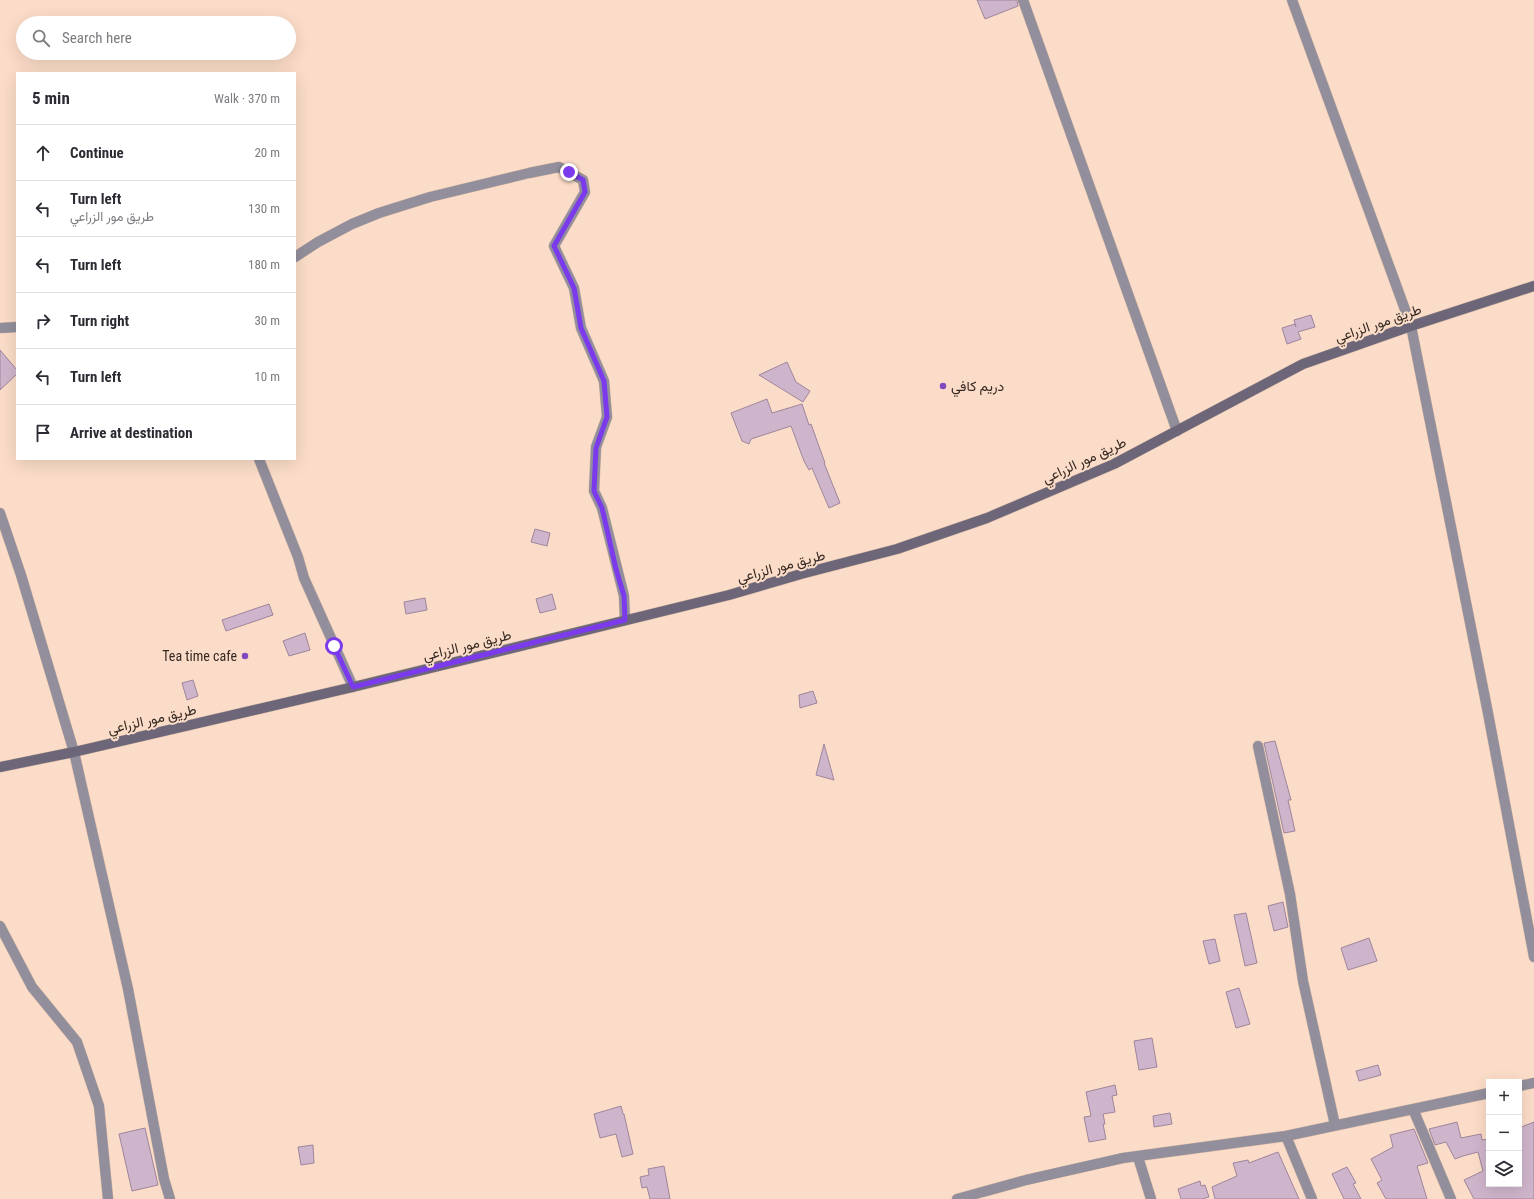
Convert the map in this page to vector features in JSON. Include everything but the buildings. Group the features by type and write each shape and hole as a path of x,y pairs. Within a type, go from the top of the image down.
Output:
{"street":[{"path":"1023,0 1177,431"},
{"path":"1292,0 1411,326 1486,701 1534,957"},
{"path":"296,256 318,242 379,212 430,197 559,167 583,180 585,192 554,246 574,288 581,328 604,381 607,417 596,448 594,491 602,508 616,569 624,596 625,620"},
{"name":"طريق مور الزراعي","path":"0,767 74,752 353,687 729,595 801,574 897,550 987,518 1114,464 1303,364 1411,326 1534,286"},
{"path":"0,328 16,327"},
{"path":"259,460 298,557 304,578 353,687"},
{"path":"0,513 21,575 74,752 128,989 163,1171 170,1199"},
{"path":"1258,746 1290,894 1303,981 1335,1125"},
{"path":"0,926 32,987 78,1042 99,1106 108,1199"},
{"path":"1522,1085 1534,1083"},
{"path":"957,1199 1026,1180 1123,1158 1286,1136 1486,1094"},
{"path":"1413,1109 1451,1199"},
{"path":"1286,1136 1312,1199"},
{"path":"1138,1157 1151,1199"}],"place":[{"name":"دريم كافي","path":"943,386"},
{"name":"Tea time cafe","path":"245,656"}],"route":[{"path":"334,646 353,687 625,620 624,596 616,569 602,508 594,491 596,448 607,417 604,381 581,328 574,288 554,246 585,192 583,180 569,172"}]}
